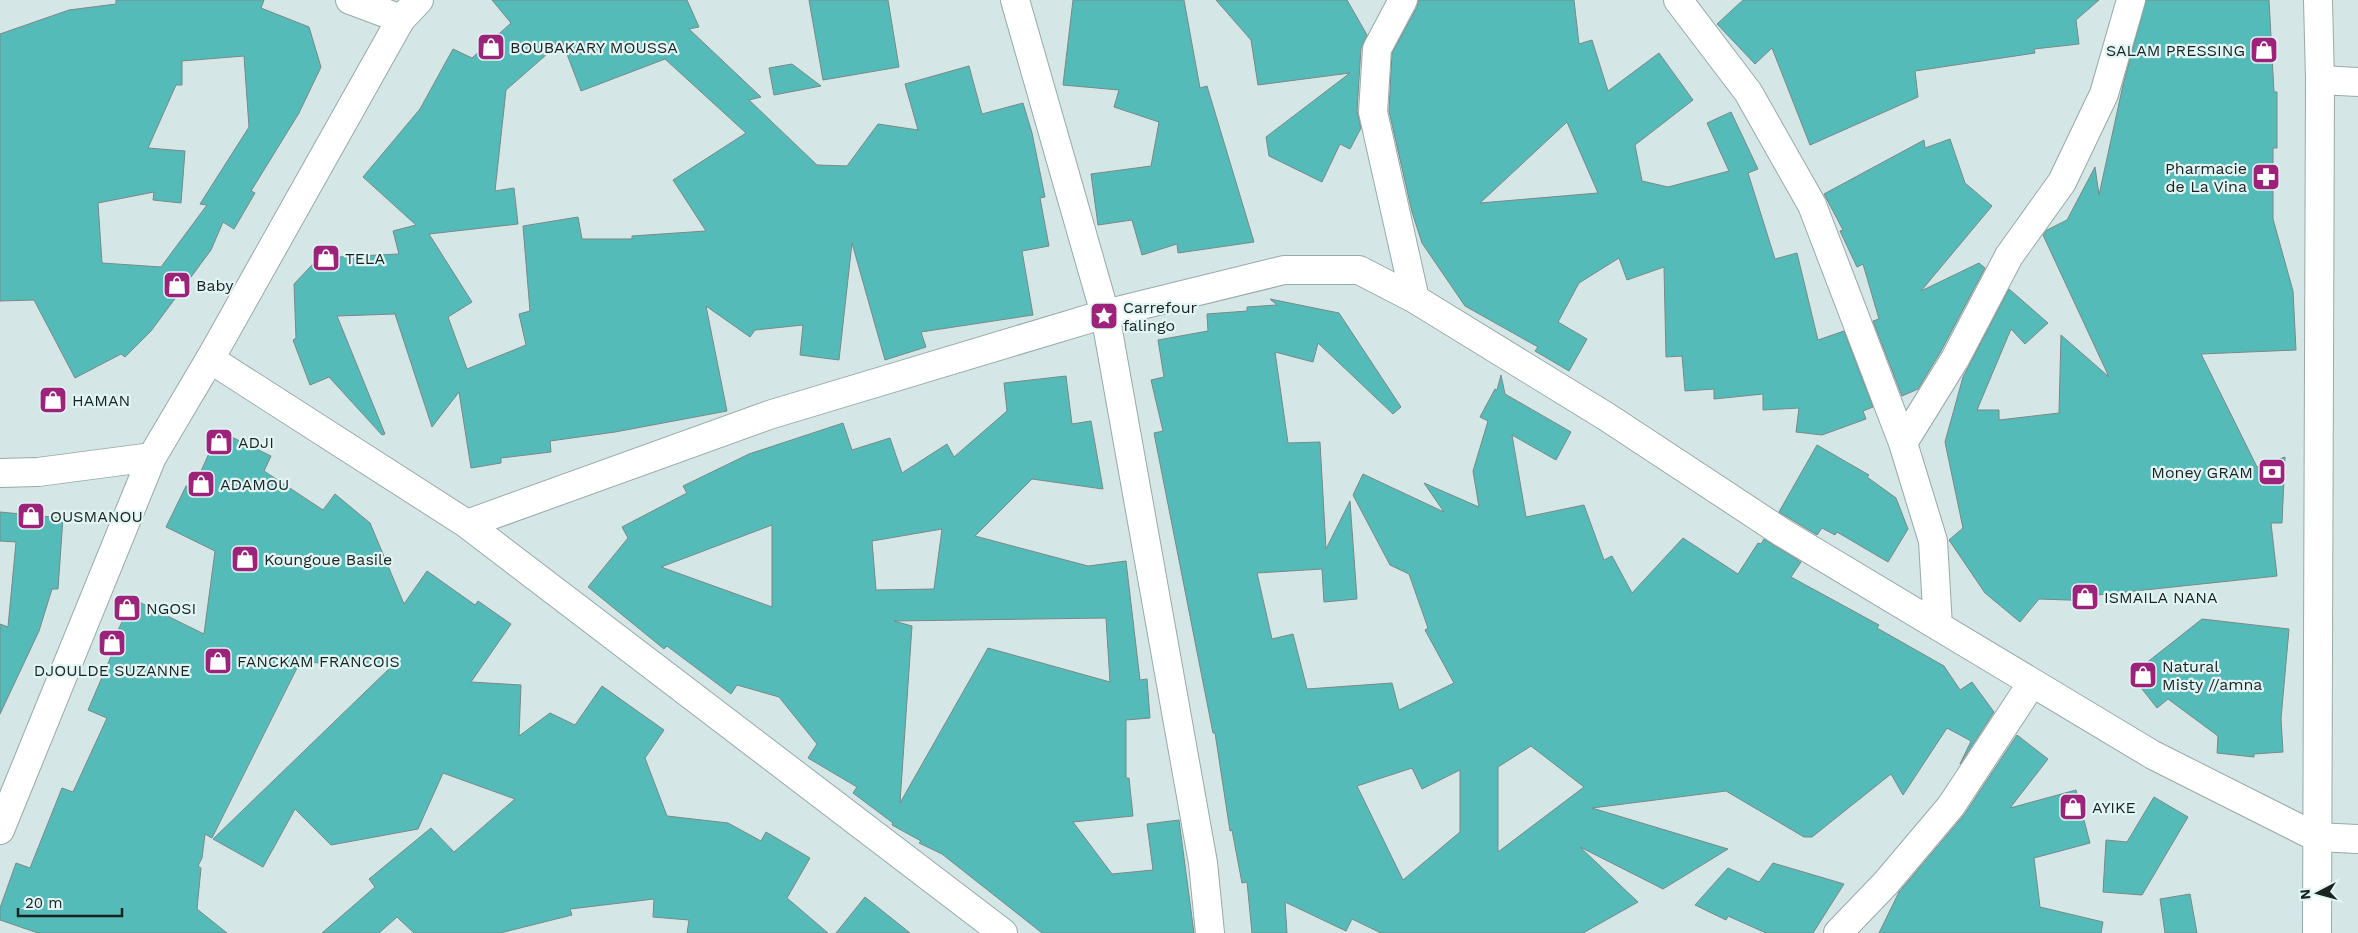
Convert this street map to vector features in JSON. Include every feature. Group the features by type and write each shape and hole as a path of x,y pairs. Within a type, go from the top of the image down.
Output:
{"street":[{"path":"0,830 152,457 410,10 350,0"},
{"path":"1015,0 1105,314 1203,864 1210,933"},
{"path":"1403,0 1377,49 1373,112 1415,299"},
{"path":"1678,0 1748,92 1812,205 1903,444 1933,542 1938,626"},
{"path":"1903,444 1956,359 2009,256 2062,182 2104,94 2131,0"},
{"path":"2317,933 2320,80 2318,0"},
{"path":"2320,80 2358,82"},
{"path":"467,524 769,415 1105,314 1284,270 1359,270 1415,299 1607,416 1783,533 2153,755 2316,837 2358,838"},
{"path":"210,359 467,524 1003,933"},
{"path":"0,473 38,472 152,457"},
{"path":"1838,933 1886,883 1951,806 2032,683"}],"building":[{"path":"116,0 264,0 261,8 309,27 321,67 299,113 251,191 255,193 234,229 223,222 211,250 151,331 125,357 121,354 75,378 34,300 0,301 0,34 69,10 116,4","holes":["244,56 249,127 200,204 207,205 161,267 102,263 98,203 154,192 153,200 181,203 185,151 148,148 176,85 182,85 182,61"]},
{"path":"492,0 687,0 699,27 689,29 761,97 749,100 817,165 847,166 878,124 918,130 905,84 969,66 982,114 1023,103 1032,133 1045,197 1040,198 1049,246 1022,251 1033,315 921,332 926,347 885,360 852,243 839,360 800,355 803,325 755,330 750,337 706,306 727,411 615,432 550,441 551,452 501,458 501,463 471,468 459,392 432,427 395,314 337,316 385,434 382,435 329,377 310,385 293,340 296,338 294,284 328,248 338,257 399,254 393,231 416,225 363,177 420,109 453,49 472,58 511,23","holes":["562,41 581,91 665,59 746,133 673,180 706,231 632,236 632,239 582,239 578,217 523,226 530,311 519,314 526,345 467,369 448,317 472,302 429,234 518,224 514,188 495,191 506,90"]},
{"path":"809,0 888,0 899,67 823,80"},
{"path":"1073,0 1184,0 1200,88 1207,86 1254,242 1178,253 1177,244 1142,255 1132,220 1098,225 1091,174 1151,166 1159,122 1114,107 1119,90 1063,85"},
{"path":"1216,0 1347,0 1367,35 1361,48 1357,111 1361,128 1350,149 1340,144 1322,182 1269,156 1266,137 1350,73 1258,85 1251,40"},
{"path":"1419,0 1574,0 1579,44 1592,40 1608,91 1659,53 1693,100 1635,145 1642,181 1668,187 1729,171 1707,123 1731,112 1758,169 1748,173 1775,259 1797,253 1818,340 1844,331 1873,407 1863,411 1866,419 1822,435 1796,432 1799,408 1763,410 1763,394 1714,399 1714,389 1685,391 1682,356 1666,357 1664,267 1627,280 1619,258 1579,283 1558,322 1587,339 1569,371 1535,351 1538,347 1465,306 1422,243 1412,212 1389,111 1392,53","holes":["1567,122 1598,193 1480,203"]},
{"path":"1743,0 2099,0 2076,20 2079,44 2034,49 2035,53 1915,71 1918,97 1810,145 1772,48 1755,64 1717,24"},
{"path":"2146,0 2269,0 2274,92 2277,92 2277,148 2273,148 2273,219 2293,291 2296,350 2201,354 2257,467 2285,457 2282,523 2271,523 2277,576 2097,595 2097,601 2039,599 2020,622 1985,593 1949,540 1963,528 1945,442 1963,377 2009,289 2048,323 2025,344 2011,329 1977,410 1999,410 1999,420 2059,413 2061,335 2109,377 2043,235 2047,230 2067,220 2095,167 2099,195 2123,85"},
{"path":"792,64 821,86 774,95 769,68"},
{"path":"1950,139 1965,183 1992,206 1921,291 1979,263 1985,268 1941,351 1918,389 1902,396 1873,321 1879,319 1863,264 1857,267 1840,231 1843,230 1824,194 1924,140 1925,148"},
{"path":"1270,299 1339,313 1401,407 1393,414 1318,343 1313,362 1275,352 1288,443 1320,442 1326,549 1350,501 1357,599 1324,602 1322,569 1257,573 1272,639 1293,634 1307,689 1392,683 1399,710 1454,683 1425,630 1428,628 1409,574 1390,565 1353,495 1363,474 1444,512 1424,483 1479,507 1473,471 1488,421 1480,417 1495,389 1497,390 1501,375 1505,394 1571,432 1556,460 1512,435 1526,517 1584,505 1604,560 1612,556 1632,593 1683,538 1738,574 1758,543 1761,544 1764,539 1801,562 1791,577 1879,625 1877,628 1944,666 1960,690 1972,682 1994,712 1960,764 1971,741 1947,728 1903,795 1891,774 1812,837 1804,837 1726,791 1592,808 1728,849 1663,889 1580,847 1638,902 1583,933 1381,933 1352,919 1346,931 1285,902 1287,933 1252,933 1247,882 1242,883 1232,830 1230,831 1215,733 1213,733 1154,433 1163,431 1151,380 1164,377 1158,340 1208,331 1207,314 1247,311 1247,307 1277,305","holes":["1531,746 1584,787 1498,852 1498,767","1412,768 1422,789 1460,770 1460,832 1403,880 1357,786"]},
{"path":"1066,376 1072,424 1091,421 1103,489 1032,479 975,536 1088,566 1126,561 1140,680 1147,679 1150,718 1126,720 1126,778 1129,778 1133,816 1073,822 1112,874 1153,870 1147,824 1179,820 1194,933 1042,933 942,854 919,843 921,841 892,825 893,823 853,793 857,787 808,758 817,744 779,697 737,685 731,694 667,646 664,649 588,587 628,538 622,527 687,493 683,486 749,454 843,423 852,450 890,438 902,473 947,444 954,457 1007,411 1004,383","holes":["772,525 772,607 661,567","942,529 934,589 876,590 872,541","1106,618 1110,682 988,648 900,803 912,626 894,621"]},
{"path":"219,431 271,456 264,471 323,510 335,494 370,523 404,604 427,571 475,605 478,601 511,624 471,682 521,685 519,736 550,713 575,725 602,686 664,730 645,758 667,816 728,823 761,841 766,832 810,858 787,898 828,933 687,933 689,920 653,917 654,899 570,909 572,915 500,933 414,933 397,917 379,933 322,933 375,887 369,879 431,828 454,852 515,799 443,773 418,829 331,845 295,809 263,867 213,839 392,666 300,662 212,838 205,834 202,858 198,866 201,868 197,909 227,933 38,933 0,920 0,908 16,863 30,868 62,788 73,792 107,718 88,710 112,654 108,651 133,599 204,634 215,551 166,527 186,486 193,489"},
{"path":"1817,445 1869,475 1867,477 1896,498 1908,529 1888,562 1837,532 1835,535 1822,528 1817,535 1779,512"},
{"path":"0,512 63,518 58,589 52,589 39,631 0,714 0,624 8,627 16,542 0,541"},
{"path":"2202,619 2289,629 2281,719 2283,752 2254,754 2254,757 2217,753 2218,736 2168,699 2157,708 2131,675"},
{"path":"2017,735 2048,759 2010,808 2076,790 2090,843 2034,858 2040,907 2103,922 2101,933 1879,933 1899,892 1964,815"},
{"path":"2154,797 2188,817 2142,895 2103,892 2106,840 2127,842"},
{"path":"1773,863 1844,884 1813,933 1766,933 1728,916 1726,920 1695,905 1728,868 1759,882"},
{"path":"2190,894 2197,933 2165,933 2160,899"},
{"path":"865,897 910,933 836,933"}],"place":[{"name":"BOUBAKARY MOUSSA","path":"491,47"},
{"name":"SALAM PRESSING","path":"2264,50"},
{"name":"Pharmacie de La Vina","path":"2266,177"},
{"name":"TELA","path":"326,258"},
{"name":"Baby","path":"177,285"},
{"name":"Carrefour falingo","path":"1104,316"},
{"name":"HAMAN","path":"53,400"},
{"name":"ADJI","path":"219,442"},
{"name":"Money GRAM","path":"2272,472"},
{"name":"ADAMOU","path":"201,484"},
{"name":"OUSMANOU","path":"31,516"},
{"name":"Koungoue Basile","path":"245,559"},
{"name":"ISMAILA NANA","path":"2085,597"},
{"name":"NGOSI","path":"127,608"},
{"name":"DJOULDE SUZANNE","path":"112,643"},
{"name":"FANCKAM FRANCOIS","path":"218,661"},
{"name":"Natural Misty //amna","path":"2143,675"},
{"name":"AYIKE","path":"2073,807"}]}
